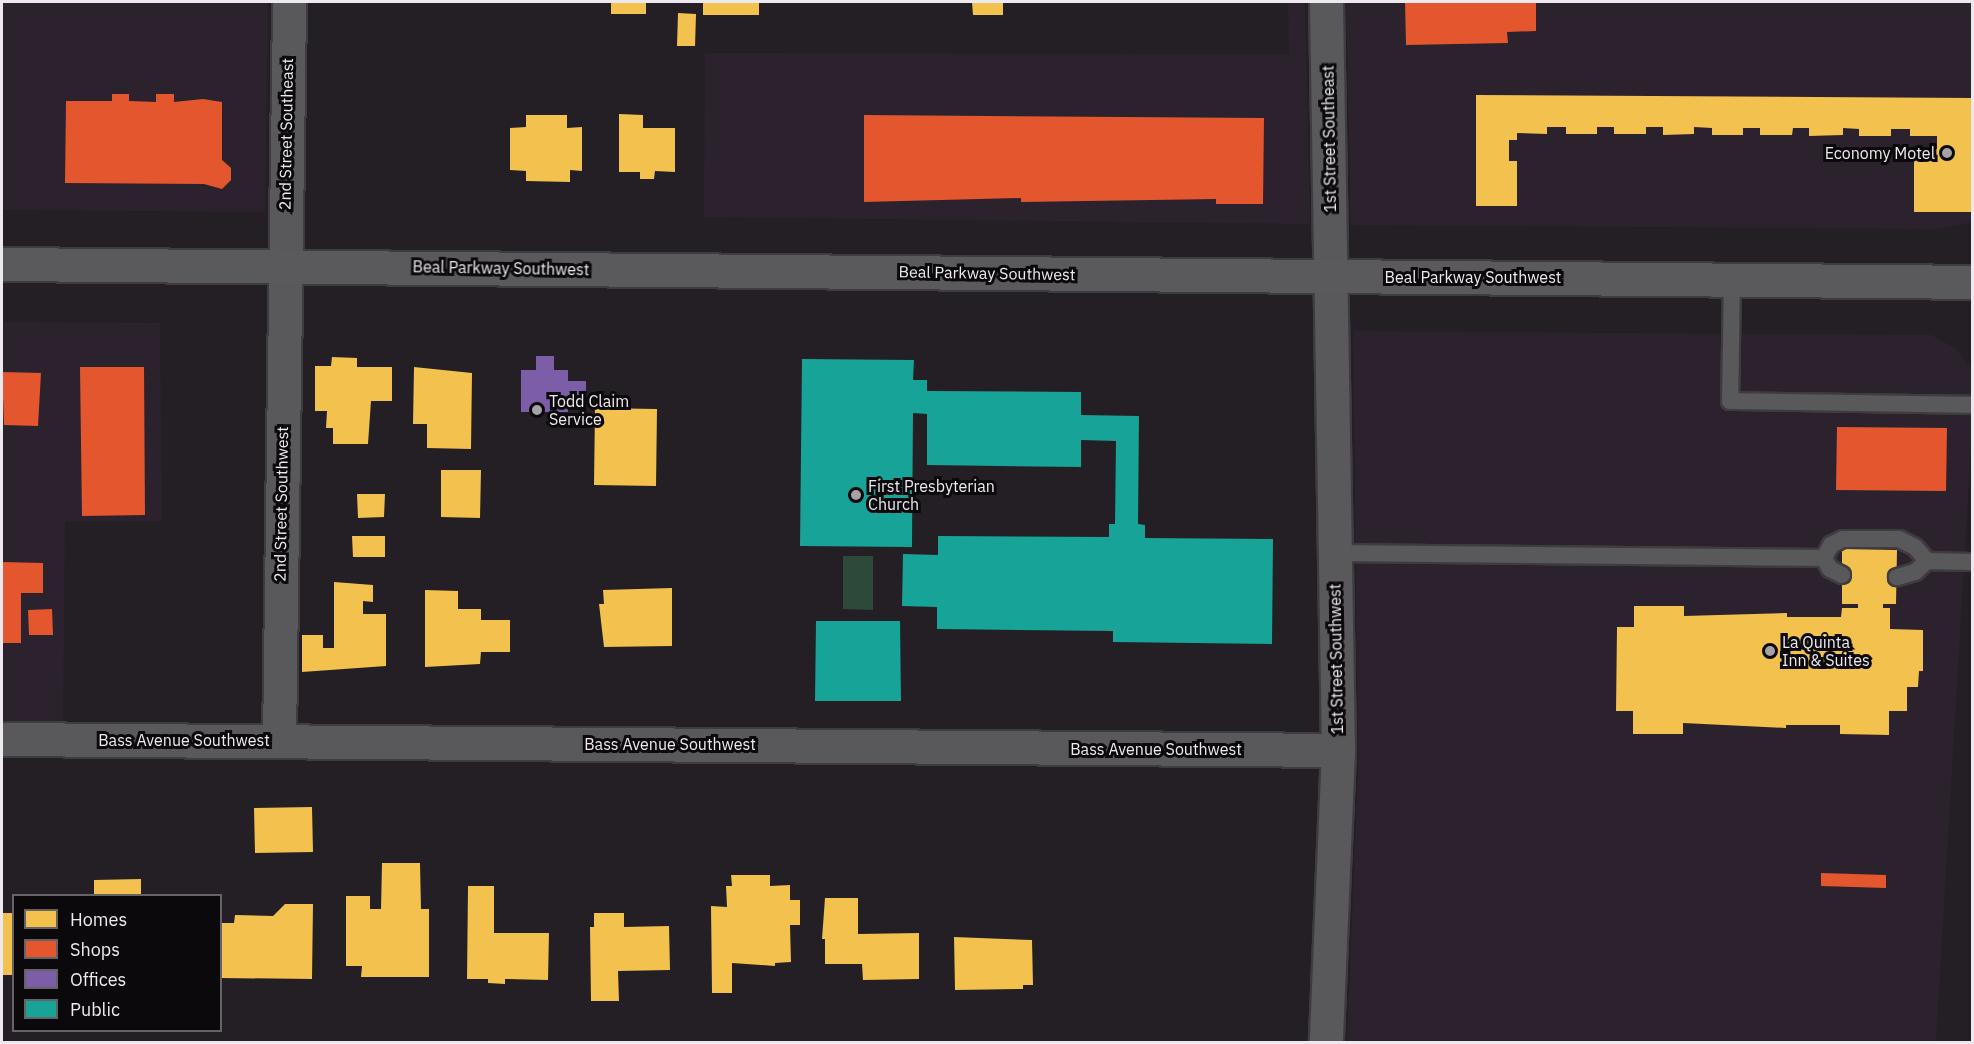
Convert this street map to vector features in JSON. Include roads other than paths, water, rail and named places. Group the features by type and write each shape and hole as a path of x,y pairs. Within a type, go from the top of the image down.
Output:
{"main road":[{"name":"Beal Parkway Southwest","path":"2,264 1972,282"}],"street":[{"name":"2nd Street Southeast","path":"285,266 288,2"},
{"name":"1st Street Southeast","path":"1326,2 1331,276"},
{"name":"2nd Street Southwest","path":"279,741 285,266"},
{"name":"1st Street Southwest","path":"1326,1042 1338,750 1331,276"},
{"name":"Bass Avenue Southwest","path":"2,739 1338,750"}],"lane":[{"path":"1732,280 1730,401 1972,405"},
{"path":"1824,558 1831,545 1843,539 1899,539 1915,547 1927,561"},
{"path":"1335,553 1824,558"},
{"path":"1824,558 1830,569 1842,575"},
{"path":"1896,577 1915,572 1927,561 1972,562"}],"place":[{"name":"Economy Motel","path":"1947,153"},
{"name":"Todd Claim Service","path":"537,410"},
{"name":"First Presbyterian Church","path":"856,495"},
{"name":"La Quinta Inn & Suites","path":"1770,651"}]}
